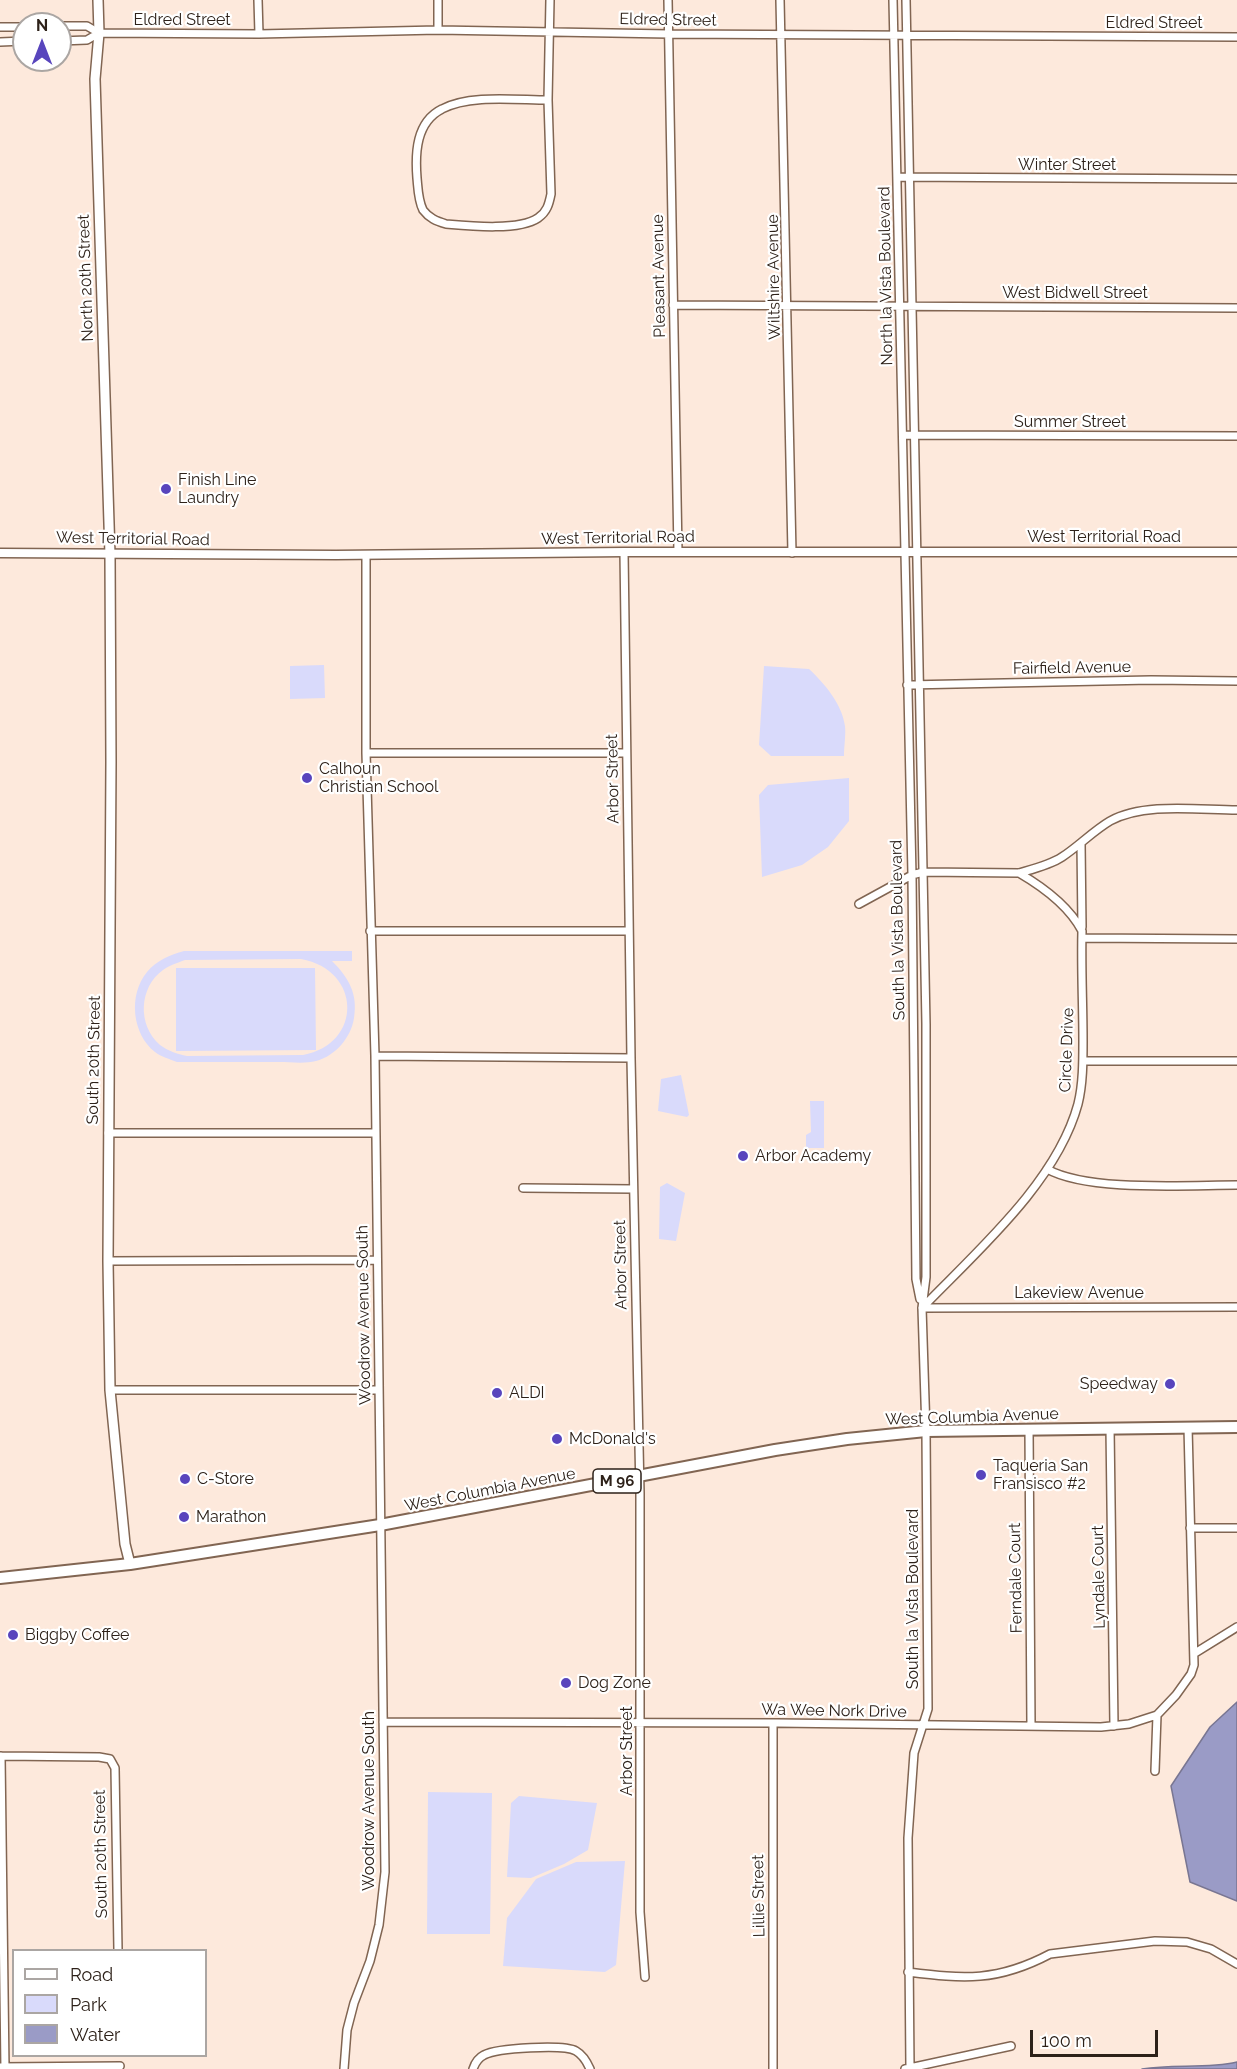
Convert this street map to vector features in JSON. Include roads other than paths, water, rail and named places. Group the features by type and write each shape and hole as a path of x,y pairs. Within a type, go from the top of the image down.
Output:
{"main road":[{"name":"North 20th Street","path":"98,0 99,33 96,79 110,555"},
{"name":"South 20th Street","path":"110,555 108,1133 110,1390 125,1544 130,1563"},
{"name":"West Columbia Avenue","path":"0,1578 130,1563 380,1525 822,1442 926,1431 1237,1427"}],"street":[{"path":"258,0 259,34"},
{"path":"438,0 438,30"},
{"path":"548,100 456,103 441,109 427,120 417,148 416,166 418,194 422,208 428,216 435,221 454,225 516,225 537,218 549,204 551,194 548,100 550,0"},
{"name":"Pleasant Avenue","path":"668,0 678,552"},
{"name":"Wiltshire Avenue","path":"780,0 792,553"},
{"name":"North la Vista Boulevard","path":"893,0 904,552"},
{"name":"North la Vista Boulevard","path":"906,0 917,552"},
{"path":"72,26 87,26 99,33 87,40 72,41"},
{"name":"Eldred Street","path":"99,33 259,34 438,30 669,34 1237,37"},
{"name":"Winter Street","path":"897,177 1237,179"},
{"path":"673,305 900,307"},
{"name":"West Bidwell Street","path":"900,307 1237,308"},
{"name":"Summer Street","path":"903,435 1237,436"},
{"name":"West Territorial Road","path":"0,553 366,555 624,552 1237,552"},
{"name":"Arbor Street","path":"624,552 639,1477 640,1912 645,1977"},
{"name":"South la Vista Boulevard","path":"904,552 912,875 916,1279 922,1308"},
{"name":"South la Vista Boulevard","path":"907,2068 908,1838 914,1753 928,1709 926,1431 922,1308 926,1278 927,1024 917,552"},
{"name":"Woodrow Avenue South","path":"344,2069 347,2030 354,2003 370,1961 382,1901 385,1872 375,1056 366,753 366,555"},
{"name":"Fairfield Avenue","path":"907,685 920,683 1237,681"},
{"path":"366,753 626,753"},
{"path":"859,904 912,875 923,872 1019,873 1061,858 1109,822 1135,812 1154,809 1237,810"},
{"name":"Circle Drive","path":"922,1308 1027,1197 1068,1135 1079,1102 1083,1061 1081,843"},
{"path":"1019,873 1039,884 1060,903 1078,923 1082,935 1237,939"},
{"path":"370,931 629,931"},
{"path":"375,1056 631,1058"},
{"path":"1083,1061 1237,1062"},
{"path":"108,1133 375,1133"},
{"path":"1047,1169 1061,1176 1132,1184 1237,1185"},
{"path":"523,1188 633,1189"},
{"path":"108,1261 376,1260"},
{"name":"Lakeview Avenue","path":"922,1308 1237,1307"},
{"path":"110,1390 379,1390"},
{"path":"1155,1770 1157,1716 1191,1674 1194,1665 1188,1427"},
{"name":"Lyndale Court","path":"1110,1428 1114,1726"},
{"name":"Ferndale Court","path":"1029,1429 1031,1726"},
{"path":"1190,1528 1237,1528"},
{"path":"1195,1653 1237,1627"},
{"name":"Wa Wee Nork Drive","path":"383,1722 1114,1726 1157,1716"},
{"name":"Lillie Street","path":"773,1723 773,2069"},
{"path":"0,1756 3,2067 120,2068"},
{"name":"South 20th Street","path":"0,1756 110,1759 115,1768 118,1949"},
{"path":"908,1972 958,1978 981,1977 1011,1970 1050,1954 1155,1941 1187,1942 1211,1949 1237,1964"},
{"path":"907,2068 1011,2046"},
{"path":"473,2069 475,2062 483,2055 497,2051 552,2048 575,2050 585,2059 590,2069"}],"water":[{"path":"1237,1702 1237,1901 1190,1882 1171,1786 1210,1727"},
{"path":"1237,2062 1237,2069 1142,2069 1214,2065"}],"place":[{"name":"Finish Line Laundry","path":"166,489"},
{"name":"Calhoun Christian School","path":"307,778"},
{"name":"Arbor Academy","path":"743,1156"},
{"name":"Speedway","path":"1170,1384"},
{"name":"ALDI","path":"497,1393"},
{"name":"McDonald's","path":"557,1439"},
{"name":"Taqueria San Fransisco #2","path":"981,1475"},
{"name":"C-Store","path":"185,1479"},
{"name":"Marathon","path":"184,1517"},
{"name":"Biggby Coffee","path":"13,1635"},
{"name":"Dog Zone","path":"566,1683"}]}
